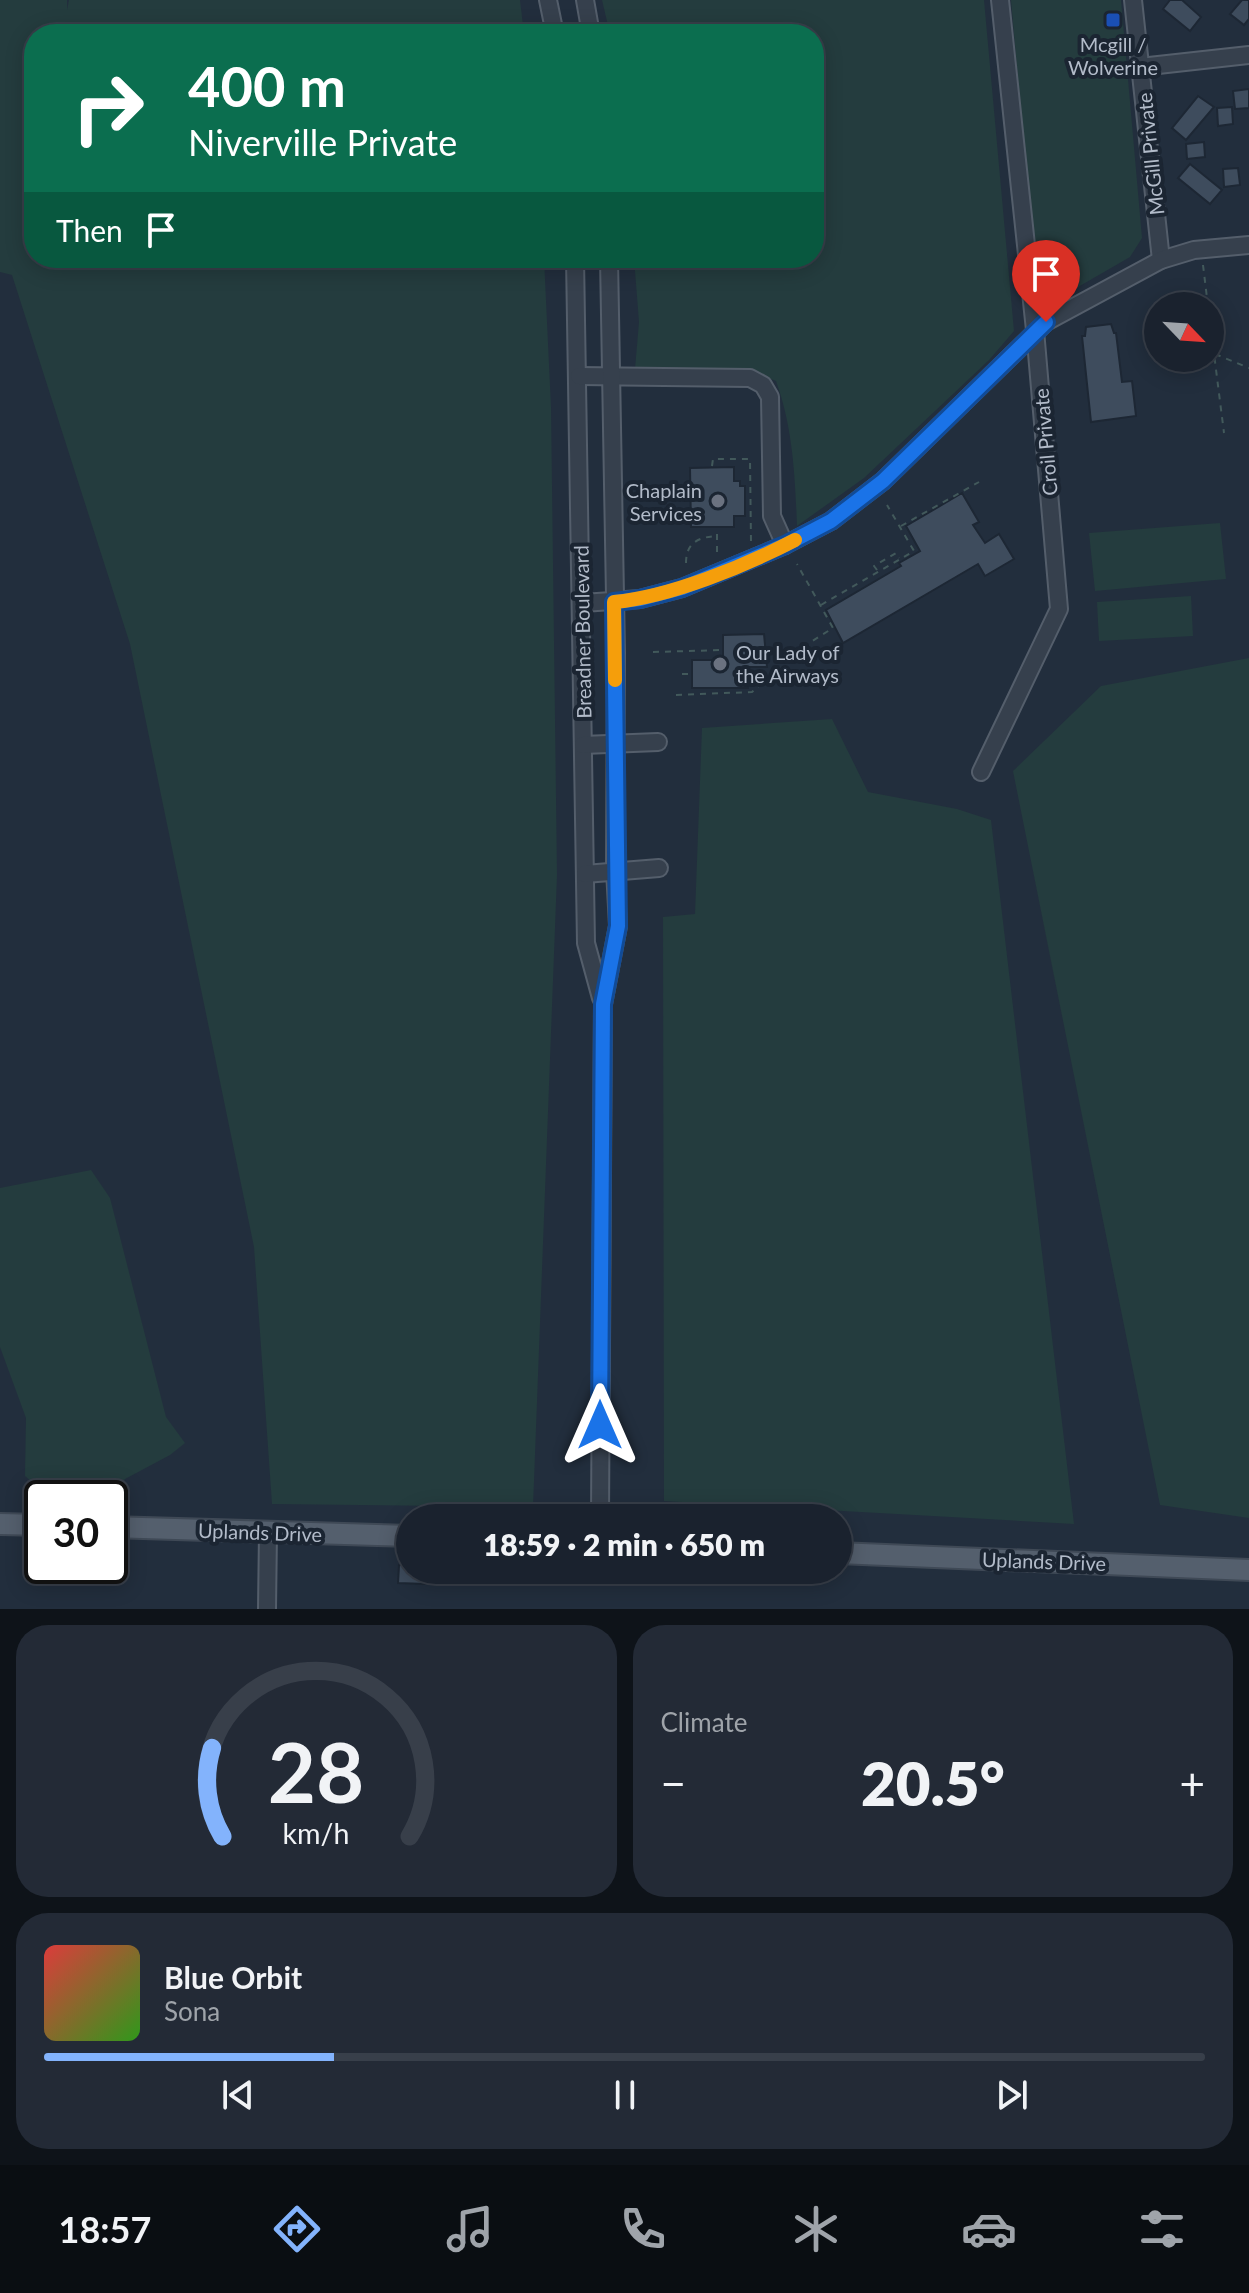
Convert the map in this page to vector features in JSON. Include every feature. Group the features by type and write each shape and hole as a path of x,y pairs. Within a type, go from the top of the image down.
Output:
{"main road":[{"path":"0,1524 24,1525"},
{"name":"Uplands Drive","path":"128,1528 396,1536"},
{"name":"Uplands Drive","path":"852,1554 1249,1570"}],"street":[{"path":"548,0 553,24"},
{"path":"585,0 589,24"},
{"name":"Croil Private","path":"981,772 1059,609 1035,330 1000,0"},
{"name":"McGill Private","path":"1133,0 1161,260"},
{"path":"1140,67 1249,55"},
{"path":"583,603 640,599 682,588 785,545 831,521 883,481 1035,330 1161,260 1194,250 1249,245"},
{"name":"Breadner Boulevard","path":"575,268 586,943 603,1004"},
{"name":"Breadner Boulevard","path":"600,1504 603,1004 618,926 609,268"},
{"path":"579,376 612,379 750,378 763,385 770,397 772,516 785,545"},
{"path":"583,745 658,742"},
{"path":"585,874 659,868"},
{"path":"267,1609 268,1532"}],"path":[{"path":"1203,264 1206,292"},
{"path":"1224,358 1249,368"},
{"path":"1216,372 1224,433"},
{"path":"712,466 713,459 750,459 751,542"},
{"path":"900,526 979,482"},
{"path":"820,606 914,551 887,505"},
{"path":"686,563 688,549 696,540 717,535 717,553"},
{"path":"878,572 874,566 896,553 900,559"},
{"path":"676,695 752,692 801,648 833,628 797,564"},
{"path":"653,652 723,650"},
{"path":"682,674 690,674"}],"green space":[{"path":"0,0 67,0 67,10 69,0 520,0 523,24 24,24 24,268 544,268 551,407 557,875 533,1504 272,1504 254,1247 130,644 12,275 0,272"},
{"path":"602,0 984,0 1014,331 989,360 864,478 797,526 790,434 776,381 746,369 635,369 639,322 635,268 824,268 824,24 608,24"},
{"path":"1011,0 1121,0 1142,238 1130,257 1052,302 1046,302 1037,293"},
{"path":"1220,523 1226,579 1095,591 1089,533"},
{"path":"1191,596 1193,636 1099,641 1097,602"},
{"path":"1249,658 1249,1518 1160,1505 1013,771 1101,686"},
{"path":"832,719 868,792 957,809 991,820 1074,1524 852,1512 852,1504 664,1501 663,917 695,914 702,728"},
{"path":"91,1170 110,1198 166,1417 185,1443 170,1455 124,1480 30,1480 25,1476 26,1418 0,1347 0,1188"}],"building":[{"path":"1170,0 1182,0 1201,17 1190,31 1163,9"},
{"path":"1242,0 1249,0 1249,19 1244,25 1230,14"},
{"path":"1249,89 1249,108 1235,109 1233,91"},
{"path":"1198,96 1214,107 1186,140 1172,128"},
{"path":"1232,107 1233,124 1218,126 1217,108"},
{"path":"1204,142 1205,157 1187,159 1186,144"},
{"path":"1190,164 1222,190 1210,204 1178,178"},
{"path":"1238,168 1240,185 1224,187 1223,169"},
{"path":"1111,324 1116,333 1122,382 1132,381 1136,416 1091,422 1082,336 1085,336 1086,327"},
{"name":"Chaplain Services","path":"734,467 734,481 740,481 740,486 745,486 745,516 734,516 734,527 691,527 690,468"},
{"path":"962,493 979,522 973,525 985,543 999,534 1014,559 985,576 978,564 843,643 826,610 901,566 899,563 920,551 906,526"},
{"name":"Our Lady of the Airways","path":"764,634 767,667 748,667 748,688 692,688 692,660 723,660 723,635"}],"slow traffic":[{"path":"615,680 614,602 682,588 795,540"}],"place":[{"name":"Mcgill / Wolverine","path":"1113,20"},
{"name":"Chaplain Services","path":"718,501"},
{"name":"Our Lady of the Airways","path":"720,664"}],"route":[{"path":"600,1425 603,1004 618,926 614,602 682,588 785,545 831,521 883,481 1046,322"}]}
